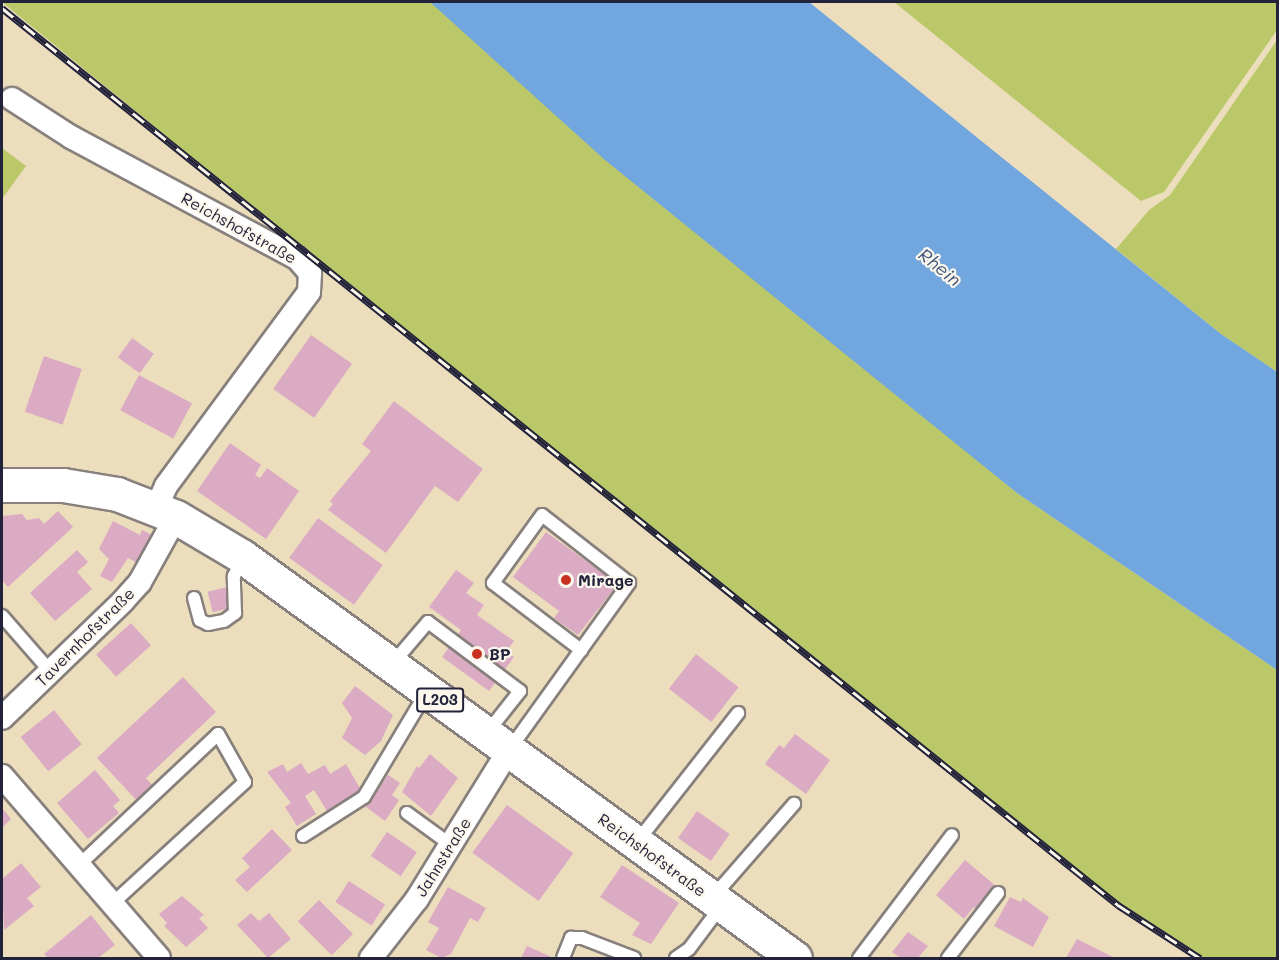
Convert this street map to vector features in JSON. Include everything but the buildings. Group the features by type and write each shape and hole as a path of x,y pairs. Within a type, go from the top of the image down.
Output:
{"main road":[{"name":"Reichshofstraße","path":"2,485 63,485 117,494 166,513 243,557 795,958"}],"street":[{"name":"Reichshofstraße","path":"12,99 71,137 297,258 310,273 309,292 166,486 166,513"},
{"name":"Tavernhofstraße","path":"2,718 140,582 166,513"},
{"name":"Jahnstraße","path":"371,958 395,930 451,844 498,742"},
{"path":"2,776 159,958"}],"lane":[{"path":"498,742 581,650 629,582 542,515 493,583 581,650"},
{"path":"194,598 200,620 208,624 224,621 234,613 234,576 243,557"},
{"path":"2,616 50,671"},
{"path":"392,665 428,622 520,691 498,742"},
{"path":"303,837 364,797 427,691"},
{"path":"637,843 738,713"},
{"path":"79,865 218,734 245,782 112,904"},
{"path":"676,958 689,949 717,902 794,804"},
{"path":"407,813 451,844"},
{"path":"858,958 952,835"},
{"path":"948,958 998,893"},
{"path":"563,958 571,938 582,938 634,958"}],"green space":[{"path":"2,2 434,2 1017,493 1277,670 1277,958 1200,958 1118,905 635,520"},
{"path":"894,2 1277,2 1277,30 1164,192 1141,201"},
{"path":"1277,40 1277,372 1221,334 1116,249 1149,210 1170,195"},
{"path":"2,148 26,166 2,199"}],"water":[{"name":"Rhein","path":"430,2 809,2 1221,334 1277,372 1277,670 1017,493 605,160"}],"railway":[{"path":"2,8 1118,905 1200,958"}],"place":[{"name":"Mirage","path":"566,580"},
{"name":"BP","path":"477,654"}]}
